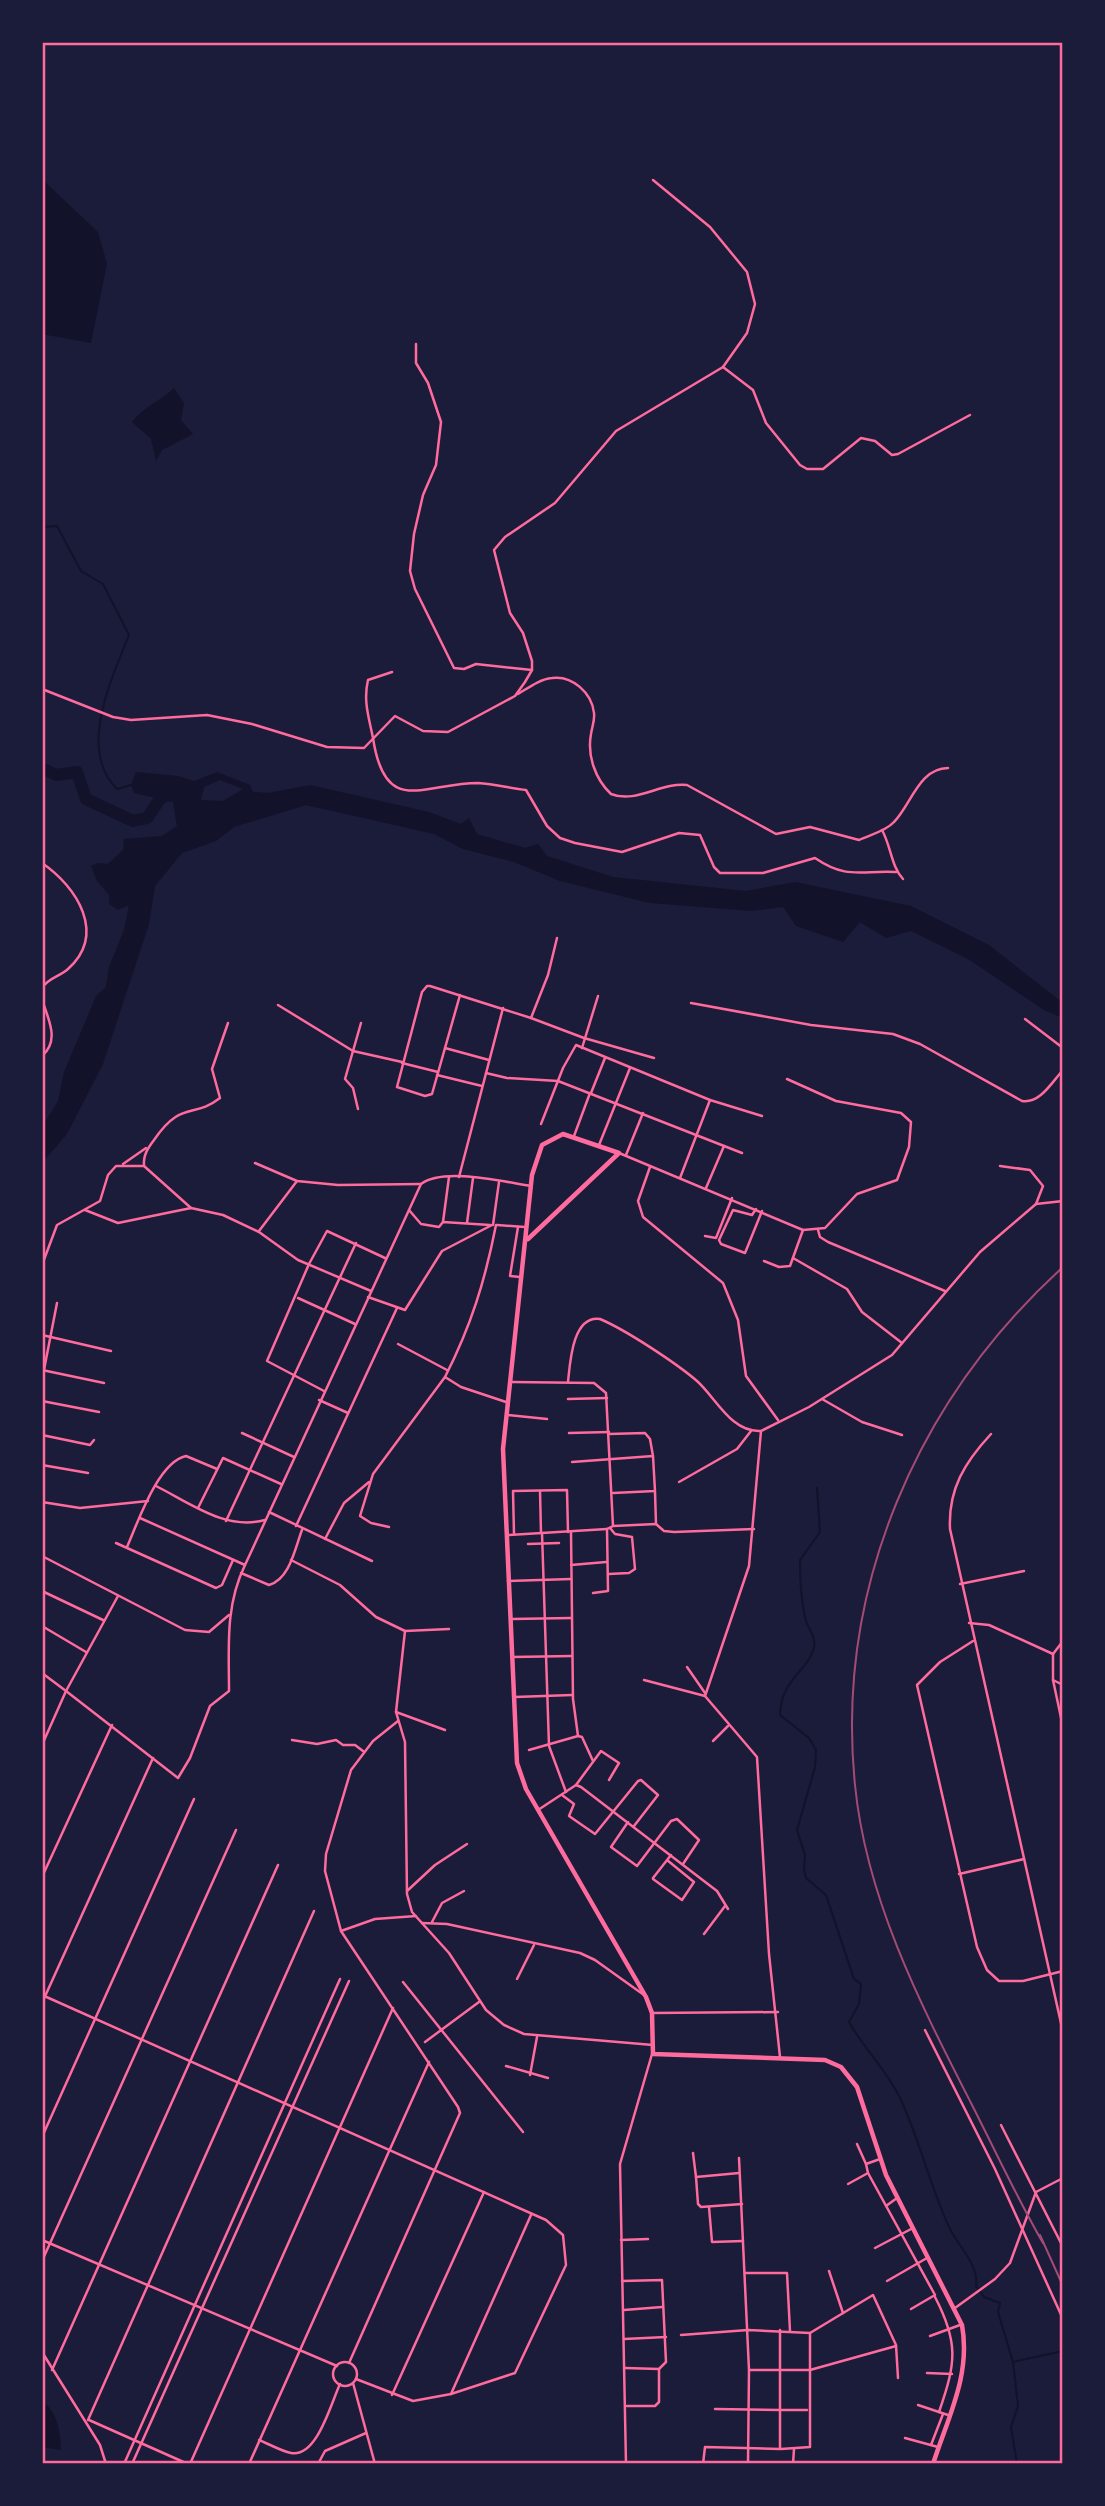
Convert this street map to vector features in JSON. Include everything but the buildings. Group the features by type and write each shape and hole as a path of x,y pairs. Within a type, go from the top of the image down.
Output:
{"main road":[{"path":"528,1239 619,1153 563,1134 544,1142 535,1160 503,1449 517,1763 537,1810 646,1997 652,2013 652,2053 825,2060 841,2067 857,2087 880,2159 897,2198 962,2325 965,2365 933,2464"}],"street":[{"path":"515,696 532,670 529,648 510,613 494,550 505,537 555,503 605,441 627,422 723,367 747,333 755,304 752,284 743,267 710,227 653,180"},
{"path":"416,344 416,363 428,383 441,422 436,465 423,495 414,534 410,571 415,589 454,668 464,669 476,664 532,670"},
{"path":"723,367 753,390 766,423 800,465 807,469 823,469 861,439 875,441 892,455 906,451 970,415"},
{"path":"392,672 368,680 366,704 380,771 392,785 415,792 478,783 526,790 547,825 559,838 622,852 678,833 694,832 700,835 714,867 720,873 763,873 815,859 837,871 856,875 896,872"},
{"path":"42,689 107,714 131,720 206,715 252,724 327,747 364,748 395,716 423,731 448,732 550,678 571,681 585,692 594,710 589,746 592,760 605,788 618,797 678,784 698,791 776,834 810,827 859,839 894,822 922,782 935,770 948,768"},
{"path":"882,830 890,844 896,872 903,879"},
{"path":"42,863 72,891 89,927 82,952 69,968 49,980 42,988"},
{"path":"531,1018 548,975 557,938"},
{"path":"460,995 432,1094 428,1096 397,1087 424,988 430,986 460,995 503,1008 584,1038 654,1058"},
{"path":"582,1048 598,996"},
{"path":"42,999 52,1029 47,1051 42,1056"},
{"path":"691,1003 811,1025 893,1034 920,1044 1022,1101 1031,1103 1063,1070"},
{"path":"278,1005 351,1050 482,1086"},
{"path":"459,1177 503,1008"},
{"path":"1026,1019 1063,1048"},
{"path":"42,1265 57,1225 100,1201 108,1175 149,1146 176,1115 220,1098 212,1069 228,1023"},
{"path":"358,1110 353,1088 345,1079 351,1050 361,1023"},
{"path":"446,1048 489,1060"},
{"path":"541,1124 573,1048 582,1048 710,1100 762,1116"},
{"path":"574,1136 605,1058"},
{"path":"600,1146 630,1068"},
{"path":"486,1073 507,1078 558,1081 742,1153"},
{"path":"619,1153 732,1198 803,1230 818,1230 830,1225 857,1194 897,1180 909,1147 911,1122 905,1114 844,1104 787,1079"},
{"path":"680,1178 710,1100"},
{"path":"626,1156 643,1113"},
{"path":"144,1166 149,1146"},
{"path":"706,1188 724,1146"},
{"path":"255,1163 297,1181 338,1185 421,1184 433,1178 459,1177 531,1186"},
{"path":"123,1164 144,1166 191,1208"},
{"path":"651,1166 638,1201 643,1217 723,1283 738,1320 746,1376 778,1420"},
{"path":"568,1382 576,1336 588,1322 600,1319 698,1382 730,1418 751,1431 761,1431 822,1399 892,1355 980,1252 1036,1204 1043,1186 1030,1170 1000,1166"},
{"path":"408,1209 425,1225 439,1227 443,1222 449,1177"},
{"path":"467,1223 473,1178"},
{"path":"259,1232 297,1181"},
{"path":"325,1539 344,1503 369,1482 449,1371 484,1288 499,1182"},
{"path":"42,1674 178,1778 190,1758 210,1706 229,1691 229,1615 241,1573 421,1184"},
{"path":"705,1236 716,1238 732,1198"},
{"path":"1036,1204 1063,1201"},
{"path":"85,1210 118,1223 191,1208 232,1218 309,1264 371,1291"},
{"path":"756,1209 752,1216 733,1210 719,1240 721,1244 746,1253 762,1212"},
{"path":"443,1222 528,1227"},
{"path":"368,1297 397,1308 408,1308 444,1249 494,1225"},
{"path":"518,1227 510,1276 523,1278"},
{"path":"764,1261 785,1268 793,1258 803,1230"},
{"path":"818,1230 820,1237 828,1242 945,1292"},
{"path":"324,1391 273,1366 267,1359 297,1297 309,1264 327,1231 385,1258"},
{"path":"226,1521 356,1243"},
{"path":"793,1258 847,1289 862,1312 902,1343"},
{"path":"297,1297 355,1324"},
{"path":"42,1380 57,1303"},
{"path":"296,1527 397,1308"},
{"path":"42,1335 111,1351"},
{"path":"398,1344 449,1371"},
{"path":"43,1370 104,1383"},
{"path":"445,1377 461,1387 509,1403"},
{"path":"512,1382 600,1384 607,1398 613,1493 608,1591 593,1593"},
{"path":"568,1399 607,1398"},
{"path":"822,1399 862,1422 902,1435"},
{"path":"42,1401 99,1412"},
{"path":"319,1401 349,1413"},
{"path":"507,1415 547,1419"},
{"path":"679,1482 737,1449 751,1431"},
{"path":"705,1695 745,1580 754,1529 761,1431"},
{"path":"242,1433 294,1457"},
{"path":"569,1433 648,1434 653,1456 656,1524"},
{"path":"991,1434 965,1466 950,1505 950,1529 968,1623 1063,2032"},
{"path":"42,1435 90,1445 94,1440"},
{"path":"572,1462 653,1456"},
{"path":"127,1547 167,1467 179,1458 191,1457 217,1469"},
{"path":"198,1508 225,1458 281,1485"},
{"path":"42,1465 88,1473"},
{"path":"369,1482 360,1516 371,1523 389,1527"},
{"path":"156,1486 226,1521 246,1525 265,1520"},
{"path":"514,1534 513,1491 567,1490 573,1695 578,1736"},
{"path":"540,1491 549,1746 566,1791"},
{"path":"613,1493 655,1491"},
{"path":"42,1502 80,1508 148,1501"},
{"path":"269,1512 372,1561"},
{"path":"140,1518 245,1565"},
{"path":"505,1535 656,1524 669,1532 754,1529"},
{"path":"608,1574 633,1573 635,1569 632,1537 615,1534 610,1528"},
{"path":"241,1573 271,1584 281,1579 302,1530"},
{"path":"116,1543 216,1588 222,1585 233,1560"},
{"path":"528,1544 559,1543"},
{"path":"42,1556 176,1627 209,1632 229,1615"},
{"path":"290,1560 340,1585 376,1617 405,1631 449,1629"},
{"path":"571,1565 608,1562"},
{"path":"960,1584 1024,1571"},
{"path":"507,1581 571,1579"},
{"path":"42,1591 103,1620"},
{"path":"42,1745 68,1686 118,1596"},
{"path":"509,1619 571,1618"},
{"path":"968,1623 989,1625 1053,1654"},
{"path":"42,1626 86,1652"},
{"path":"405,1631 396,1712 405,1742 407,1891 415,1916 467,1978 479,2002 505,2025 537,2037 653,2045"},
{"path":"974,1640 940,1662 917,1685 977,1947 993,1977 1008,1983 1063,1971"},
{"path":"1063,1641 1053,1654 1053,1680 1063,1727"},
{"path":"511,1657 572,1656"},
{"path":"687,1667 728,1726 753,1751 759,1768 769,1955 778,2012 780,2057"},
{"path":"644,1680 705,1695"},
{"path":"1053,1680 1063,1685"},
{"path":"512,1697 573,1695"},
{"path":"396,1712 445,1730"},
{"path":"349,2363 459,2116 458,2107 341,1931 324,1866 348,1779 363,1751 398,1721"},
{"path":"42,1877 112,1725"},
{"path":"713,1741 728,1726"},
{"path":"529,1750 578,1736 582,1737 593,1761"},
{"path":"292,1740 317,1744 336,1740 343,1745 355,1745 363,1751"},
{"path":"537,1810 576,1785 601,1751 619,1763 609,1780"},
{"path":"42,2003 153,1758"},
{"path":"562,1795 574,1804 569,1815 595,1835 641,1780 657,1795 634,1826"},
{"path":"576,1785 717,1891 727,1907 704,1934"},
{"path":"42,2137 194,1799"},
{"path":"628,1822 611,1848 636,1866 671,1821 677,1819 699,1840 683,1864"},
{"path":"42,2261 236,1829"},
{"path":"407,1891 435,1865 467,1844"},
{"path":"667,1860 694,1882 682,1900 653,1879 667,1860 671,1855"},
{"path":"959,1874 1024,1859"},
{"path":"52,2370 278,1865"},
{"path":"432,1922 442,1903 464,1891"},
{"path":"88,2420 314,1911"},
{"path":"341,1931 383,1918 415,1916"},
{"path":"422,1923 432,1922 589,1956 646,1997"},
{"path":"517,1979 534,1945"},
{"path":"124,2464 340,1979"},
{"path":"132,2464 349,1981"},
{"path":"403,1982 523,2132"},
{"path":"44,1996 532,2213 563,2235 567,2252 566,2264 520,2368 509,2377 451,2394 413,2401 355,2381 340,2384"},
{"path":"425,2042 479,2002"},
{"path":"83,2418 189,2464 393,2008"},
{"path":"652,2013 778,2012"},
{"path":"925,2029 995,2169 1063,2319"},
{"path":"530,2075 537,2037"},
{"path":"626,2464 621,2155 652,2053"},
{"path":"249,2464 429,2062"},
{"path":"506,2066 548,2078"},
{"path":"1001,2125 1063,2247"},
{"path":"858,2144 868,2173 951,2329 952,2374 932,2445"},
{"path":"693,2153 698,2204 742,2204"},
{"path":"739,2158 748,2330 748,2464"},
{"path":"866,2164 880,2159"},
{"path":"696,2177 740,2173"},
{"path":"848,2184 868,2173"},
{"path":"955,2308 984,2287 1010,2263 1036,2192 1063,2178"},
{"path":"392,2395 484,2192"},
{"path":"886,2206 897,2198"},
{"path":"709,2206 712,2242 743,2241"},
{"path":"451,2394 532,2213"},
{"path":"875,2248 913,2228"},
{"path":"621,2240 648,2239"},
{"path":"42,2240 337,2366 349,2363 356,2368 355,2381 375,2464"},
{"path":"887,2281 929,2257"},
{"path":"829,2271 843,2313"},
{"path":"745,2273 786,2272 790,2331"},
{"path":"622,2281 661,2279 666,2337 666,2362 659,2369 657,2404 626,2406"},
{"path":"681,2335 748,2330 810,2333 873,2295 896,2346 898,2378"},
{"path":"911,2309 935,2297"},
{"path":"624,2310 664,2307"},
{"path":"930,2336 962,2325"},
{"path":"780,2330 780,2449"},
{"path":"703,2464 704,2448 808,2448 810,2333"},
{"path":"624,2339 666,2337"},
{"path":"749,2370 810,2370 896,2346"},
{"path":"42,2352 100,2445 106,2464"},
{"path":"337,2366 334,2374 340,2384"},
{"path":"625,2368 659,2369"},
{"path":"927,2373 952,2374"},
{"path":"260,2440 291,2453 306,2451 314,2442 340,2384"},
{"path":"918,2405 949,2415"},
{"path":"715,2409 808,2410"},
{"path":"318,2464 325,2452 367,2432"},
{"path":"905,2438 938,2447"},
{"path":"793,2464 794,2449"}],"shaded area":[{"path":"42,179 98,232 107,264 91,343 42,334"},
{"path":"174,388 184,403 181,420 193,434 162,450 156,461 151,439 132,422 141,412"},
{"path":"136,772 178,776 194,781 217,772 250,785 253,792 268,793 310,785 429,812 461,824 469,818 477,834 525,848 538,844 547,856 613,877 746,891 795,882 911,906 989,945 1058,999 1063,1000 1063,1018 1044,1010 968,959 911,931 886,938 860,922 843,942 796,926 783,907 752,911 650,903 560,881 514,862 463,849 434,834 306,805 234,827 216,841 182,853 155,886 149,924 103,1064 67,1134 42,1163 42,1127 58,1101 64,1072 96,996 106,987 109,967 124,930 129,905 118,910 109,904 109,895 97,881 91,866 98,863 108,864 123,850 124,839 162,836 177,826 173,802 134,793 131,785","holes":["220,780 243,789 223,801 201,800 204,787"]},
{"path":"42,2401 55,2417 61,2450 42,2447"}],"waterway":[{"path":"42,527 57,526 81,571 103,584 129,635 107,692 99,734 100,755 105,773 117,789 131,785"},
{"path":"42,768 56,775 77,772 86,799 133,821 147,818 160,799 171,793"},
{"path":"817,1488 820,1532 800,1560 803,1606 814,1647 807,1663 785,1692 780,1715 809,1738 816,1750 815,1767 797,1830 805,1855 804,1869 806,1878 826,1895 854,1979 861,1984 859,2004 849,2022 900,2098 943,2213 968,2256 976,2286 984,2297 1000,2303 998,2312 1013,2362 1018,2406 1011,2427 1017,2464"},
{"path":"1013,2362 1063,2351"}],"tram line":[{"path":"1043,2243 933,2027 883,1909 861,1827 855,1785 852,1711 859,1639 874,1569 897,1501 928,1437 967,1376 1012,1319 1063,1267"},
{"path":"1040,2235 1063,2286"}]}
